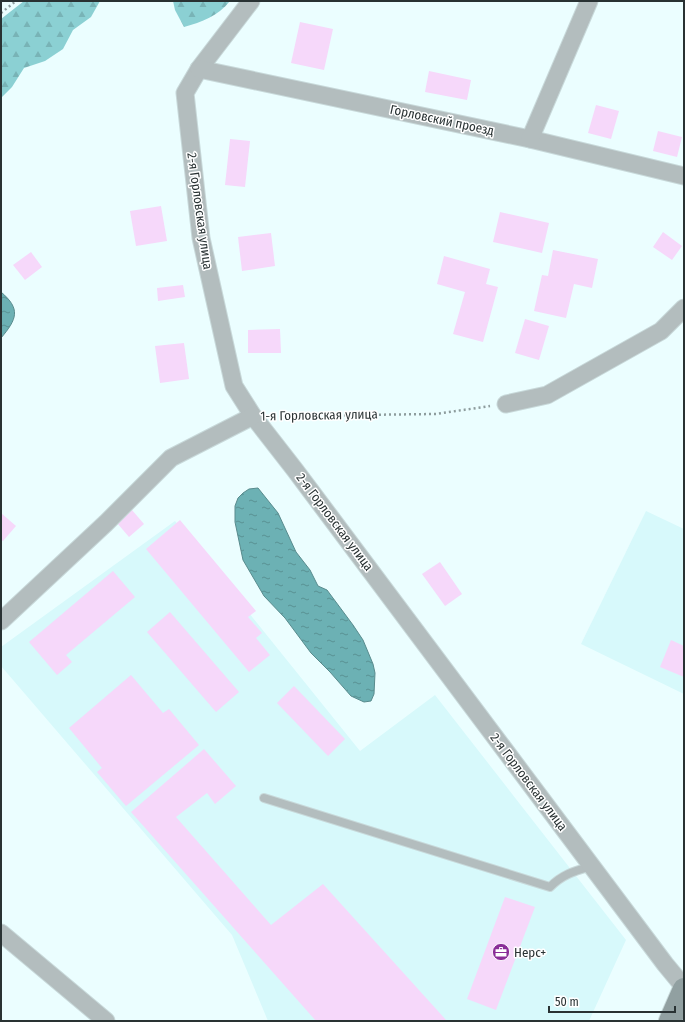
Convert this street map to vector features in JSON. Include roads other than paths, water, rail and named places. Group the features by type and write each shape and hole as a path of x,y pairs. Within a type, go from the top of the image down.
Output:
{"main road":[{"path":"670,1021 684,988"}],"street":[{"name":"2-я Горловская улица","path":"251,1 198,69 185,93 201,238 234,386 253,416 684,988"},
{"path":"530,139 590,1"},
{"name":"Горловский проезд","path":"198,69 530,139 684,176"},
{"path":"506,404 547,395 661,331 684,308"},
{"name":"1-я Горловская улица","path":"1,621 106,523 171,458 253,416"},
{"path":"1,933 106,1021"}],"lane":[{"path":"264,798 550,887 559,878 574,871 592,866"}],"water":[{"path":"1,292 12,304 14,314 11,325 1,338"},
{"path":"258,488 278,513 296,552 310,570 318,586 327,590 363,640 375,673 374,694 371,701 364,702 351,696 311,653 285,618 264,596 243,560 235,522 235,506 238,498 243,493 249,489"}],"place":[{"name":"Нерс+","path":"501,952"}]}
